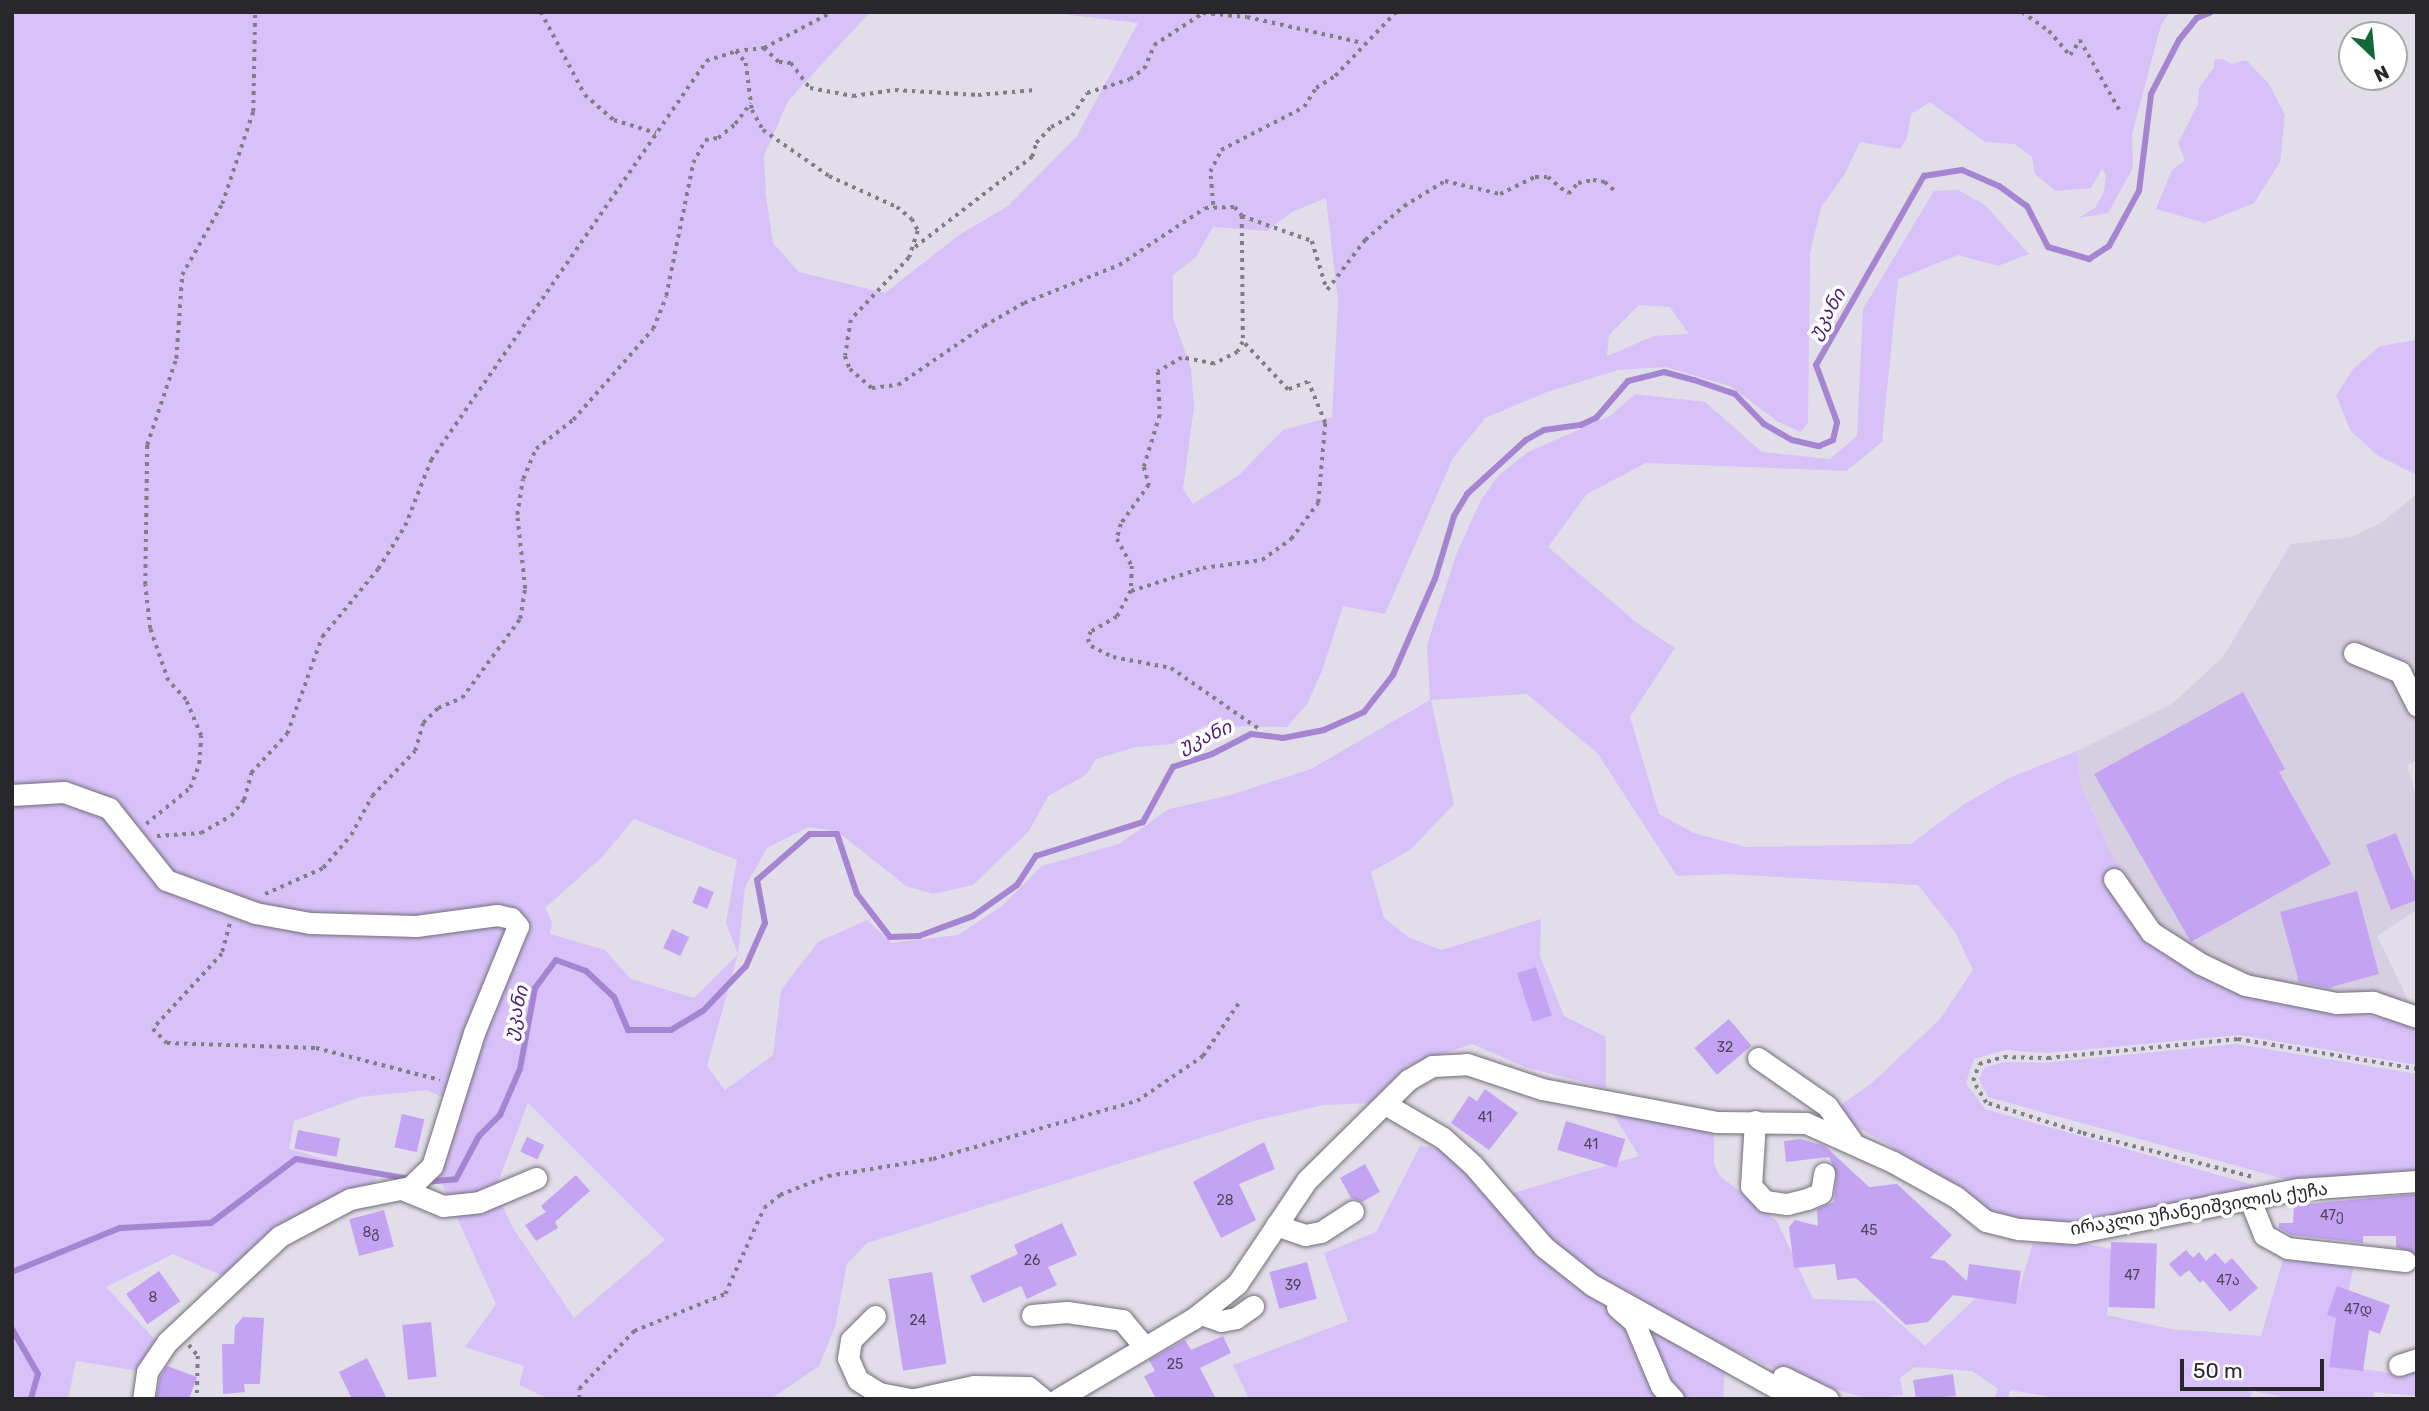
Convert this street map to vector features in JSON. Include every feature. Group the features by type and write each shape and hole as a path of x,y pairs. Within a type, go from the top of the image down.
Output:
{"street":[{"path":"2354,653 2400,672 2417,706"},
{"path":"12,795 64,792 109,808 135,837 166,880 235,907 310,923 416,926 497,915 511,918 517,926 516,937 484,1007 432,1166 412,1183 350,1199 270,1244 167,1342 147,1372 143,1399"},
{"path":"2114,879 2151,932 2234,980 2336,1003 2373,1002 2417,1017"},
{"path":"1758,1058 1827,1105 1851,1140"},
{"name":"ირაკლი უჩანეიშვილის ქუჩა","path":"1065,1397 1201,1314 1237,1284 1316,1170 1385,1104 1432,1066 1467,1064 1542,1088 1716,1122 1806,1123 1851,1140 1956,1197 1986,1221 2019,1229 2074,1233 2299,1189 2417,1181"},
{"path":"1385,1104 1443,1138 1544,1247 1634,1322 1661,1386 1673,1399"},
{"path":"1755,1121 1751,1186 1765,1200 1787,1204 1821,1193 1824,1173"},
{"path":"412,1183 443,1206 478,1202 536,1178"},
{"path":"2250,1200 2264,1235 2287,1248 2404,1261"},
{"path":"1276,1225 1313,1233 1338,1223 1353,1211"},
{"path":"1592,1285 1797,1399"},
{"path":"1201,1314 1221,1321 1253,1306"},
{"path":"1032,1315 1067,1311 1122,1320 1145,1348"},
{"path":"875,1316 851,1340 848,1359 858,1380 880,1393 913,1399 974,1386 1028,1387 1043,1399"},
{"path":"1713,1353 1752,1363 1829,1399"}],"path":[{"path":"135,837 153,814 190,788 199,764 197,720 168,681 150,629 145,585 148,520 144,482 147,445 176,359 183,275 222,204 253,112 257,74 255,12"},
{"path":"541,12 585,96 614,120 656,133"},
{"path":"135,837 201,833 231,816 244,800 251,773 286,734 322,637 378,569 405,526 431,460 706,61 736,51 764,48 832,12"},
{"path":"1213,206 1210,172 1221,150 1304,107 1316,88 1335,76 1363,43 1396,12"},
{"path":"2022,12 2049,31 2070,55 2080,40 2120,111"},
{"path":"1259,729 1171,668 1134,663 1091,646 1091,632 1117,617 1131,592 1132,566 1117,539 1121,524 1149,485 1144,467 1160,415 1158,372 1182,358 1214,364 1238,352 1243,342 1242,216 1236,207 1213,206 1119,265 1024,303 984,326 898,385 872,388 850,369 845,356 851,320 915,247 1032,157 1036,143 1051,127 1072,116 1087,93 1130,79 1144,69 1154,45 1203,13 1247,17 1363,43"},
{"path":"764,48 779,62 791,63 810,88 853,96 895,90 978,95 1035,90"},
{"path":"736,51 746,63 751,102 763,130 786,149 912,219 918,231 915,247"},
{"path":"459,1084 316,1048 167,1043 153,1029 222,954 235,907 323,868 351,835 372,796 415,751 423,723 438,708 462,698 520,619 524,589 517,515 523,479 536,449 573,419 653,329 666,296 692,163 705,140 718,138 735,124 751,102"},
{"path":"1242,216 1312,241 1327,289 1365,240 1404,206 1445,181 1500,194 1535,177 1548,177 1569,194 1578,183 1593,180 1605,182 1615,191"},
{"path":"1131,592 1203,568 1262,561 1291,539 1318,503 1325,423 1308,382 1288,390 1243,342"},
{"path":"579,1399 579,1389 634,1331 725,1294 764,1208 780,1195 828,1176 933,1159 1137,1101 1203,1056 1238,1004"},
{"path":"2249,1176 2081,1133 1986,1102 1973,1081 1979,1064 2004,1057 2048,1058 2238,1039 2417,1069"},
{"path":"197,1399 198,1356"}],"shaded area":[{"path":"12,12 870,12 788,101 764,156 766,195 773,243 799,272 885,293 959,235 1008,206 1077,136 1138,23 1045,12 2170,12 2161,25 2132,134 2133,168 2108,213 2078,218 2095,208 2104,192 2106,175 2102,169 2091,188 2056,191 2035,174 2032,157 2015,144 1985,142 1930,102 1911,114 1907,138 1900,149 1860,142 1845,174 1821,207 1810,253 1808,423 1800,432 1777,421 1730,386 1665,367 1618,370 1547,392 1485,418 1453,458 1385,614 1343,606 1322,671 1307,704 1287,727 1204,726 1172,744 1136,747 1096,759 1086,775 1048,796 1029,831 973,885 933,894 906,886 838,832 809,827 767,848 745,887 738,954 707,1066 725,1090 773,1055 781,990 818,942 867,920 892,943 958,935 1002,906 1042,866 1119,844 1169,809 1227,796 1311,769 1430,700 1427,645 1456,555 1481,500 1499,475 1528,452 1610,416 1635,394 1705,402 1762,452 1830,459 1857,436 1863,309 1934,191 1958,190 1985,205 2029,254 1998,266 1958,255 1898,279 1882,442 1846,471 1646,463 1587,494 1548,547 1637,623 1675,648 1630,717 1659,814 1694,833 1746,847 1911,844 1963,805 2009,778 2077,751 2081,786 2112,855 2177,958 2332,1010 2417,1023 2417,1065 2240,1035 2047,1053 2005,1050 1974,1059 1966,1083 1985,1109 2271,1190 2056,1226 2004,1221 1884,1142 1830,1113 1873,1082 1940,1019 1973,970 1955,932 1918,885 1726,874 1677,876 1598,754 1527,694 1431,700 1454,804 1410,850 1371,872 1384,918 1410,938 1442,950 1541,919 1540,956 1564,1016 1606,1037 1606,1088 1525,1067 1472,1044 1408,1066 1371,1103 1323,1105 1254,1121 867,1243 847,1264 835,1327 819,1366 771,1399 549,1399 519,1385 524,1366 465,1347 496,1304 437,1173 448,1100 427,1090 360,1097 294,1121 289,1149 378,1174 371,1192 223,1276 173,1254 106,1287 158,1343 145,1372 76,1361 68,1399 12,1399","holes":["1326,198 1338,301 1332,417 1283,430 1239,475 1193,504 1183,489 1194,407 1191,368 1173,318 1173,275 1196,257 1213,227 1267,231 1292,212","1639,305 1670,307 1689,334 1654,336 1607,356 1609,335","634,819 737,860 726,923 738,954 694,998 631,979 605,950 550,934 552,922 545,908 602,857","528,1103 665,1240 574,1318 513,1228 495,1190"]},
{"path":"2222,59 2232,64 2246,60 2269,84 2285,115 2280,162 2254,203 2205,223 2156,209 2172,170 2185,160 2178,143 2198,104 2199,88 2214,67 2214,60"},
{"path":"2417,340 2417,475 2377,455 2350,430 2336,395 2354,368 2380,346"},
{"path":"2417,494 2417,761 2407,765 2417,800 2417,910 2377,936 2410,1004 2398,1019 2332,1010 2177,958 2112,855 2081,786 2077,751 2173,703 2223,657 2291,544 2352,537 2381,523"},
{"path":"2236,1044 2417,1074 2417,1172 2295,1182 1988,1097 1979,1079 1985,1067 2005,1062 2044,1063"},
{"path":"1612,1112 1714,1133 1714,1164 1720,1176 1777,1221 1813,1299 1875,1301 1925,1346 1978,1296 2016,1299 2033,1243 2083,1243 2115,1250 2107,1315 2171,1329 2261,1336 2285,1253 2355,1260 2333,1365 2398,1374 2417,1367 2417,1396 2374,1392 2373,1399 2295,1399 2252,1391 2250,1399 2063,1399 2010,1390 2008,1399 1994,1399 1998,1389 1972,1371 1915,1367 1900,1378 1903,1395 1868,1399 1792,1376 1729,1348 1593,1275 1548,1237 1513,1193 1639,1156"},
{"path":"1420,1146 1441,1149 1506,1209 1725,1369 1723,1399 1249,1399 1233,1365 1348,1321 1324,1253 1376,1232"}],"building":[{"path":"2243,692 2285,769 2279,772 2331,864 2191,942 2094,774"},
{"path":"2396,833 2417,887 2417,900 2391,910 2366,845"},
{"path":"699,886 714,892 707,909 692,903"},
{"path":"2357,891 2379,974 2328,988 2299,982 2280,912"},
{"path":"672,929 689,937 680,956 663,948"},
{"path":"1536,967 1552,1016 1533,1022 1517,973"},
{"path":"1729,1019 1751,1046 1717,1075 1695,1048"},
{"path":"1485,1089 1518,1113 1489,1150 1451,1123 1469,1096 1477,1101"},
{"path":"402,1114 424,1119 417,1152 394,1147"},
{"path":"1566,1121 1625,1139 1617,1168 1557,1150"},
{"path":"298,1130 340,1138 337,1157 294,1149"},
{"path":"527,1137 544,1145 537,1160 520,1152"},
{"path":"1800,1139 1825,1146 1869,1187 1897,1184 1952,1235 1930,1258 1945,1261 1967,1281 1969,1264 2021,1271 2016,1304 1953,1295 1928,1322 1906,1325 1856,1278 1837,1280 1835,1264 1794,1268 1789,1227 1795,1220 1818,1226 1817,1209 1834,1202 1837,1175 1829,1157 1786,1162 1784,1141"},
{"path":"1264,1142 1275,1169 1239,1184 1256,1220 1221,1238 1193,1182"},
{"path":"1365,1164 1380,1192 1362,1202 1351,1198 1340,1178"},
{"path":"576,1175 590,1191 555,1222 558,1228 536,1241 525,1225 546,1212 541,1206"},
{"path":"2417,1194 2417,1255 2396,1247 2396,1236 2363,1236 2363,1243 2291,1235 2279,1228 2279,1223 2293,1223 2294,1205"},
{"path":"384,1210 394,1247 359,1256 349,1219"},
{"path":"1062,1223 1077,1255 1048,1267 1057,1285 1027,1299 1021,1286 983,1303 970,1276 1018,1254 1014,1245"},
{"path":"2111,1242 2157,1244 2155,1309 2109,1307"},
{"path":"2186,1250 2193,1258 2199,1252 2206,1261 2215,1253 2225,1264 2232,1258 2258,1288 2230,1312 2203,1280 2200,1283 2189,1270 2180,1277 2169,1264"},
{"path":"1307,1262 1317,1299 1279,1309 1269,1272"},
{"path":"159,1271 180,1301 147,1324 126,1294"},
{"path":"932,1272 947,1364 903,1371 889,1279"},
{"path":"2337,1286 2390,1305 2380,1334 2369,1330 2363,1371 2329,1367 2336,1318 2327,1315"},
{"path":"243,1317 264,1318 260,1384 244,1384 245,1392 223,1394 222,1344 234,1344 235,1326"},
{"path":"431,1322 437,1377 408,1380 402,1325"},
{"path":"1223,1336 1231,1353 1200,1368 1216,1399 1156,1399 1144,1376 1155,1371 1149,1360 1185,1340 1191,1350"},
{"path":"367,1358 387,1399 352,1399 339,1372"},
{"path":"167,1366 197,1377 189,1399 156,1399 160,1377"},
{"path":"1953,1374 1956,1396 1916,1399 1913,1380"}],"waterway":[{"name":"უკანი","path":"424,1182 456,1179 479,1136 500,1115 520,1069 535,988 556,960 586,971 614,997 628,1030 671,1030 703,1011 746,966 765,923 757,880 810,834 837,834 857,894 890,937 919,936 973,916 1017,885 1036,856 1143,822 1173,767 1212,754 1251,734 1283,738 1324,730 1364,712 1393,675 1435,579 1454,516 1467,494 1526,440 1544,430 1581,425 1596,418 1628,381 1664,372 1694,380 1735,394 1764,424 1792,440 1819,446 1833,440 1837,422 1816,365 1924,176 1962,170 1999,186 2027,206 2048,247 2089,259 2109,246 2139,191 2151,94 2179,40 2197,18 2211,12"},
{"name":"უკანი","path":"12,1272 120,1228 211,1223 296,1159 410,1179"},
{"name":"უკანი","path":"12,1329 38,1374 31,1399"}]}
